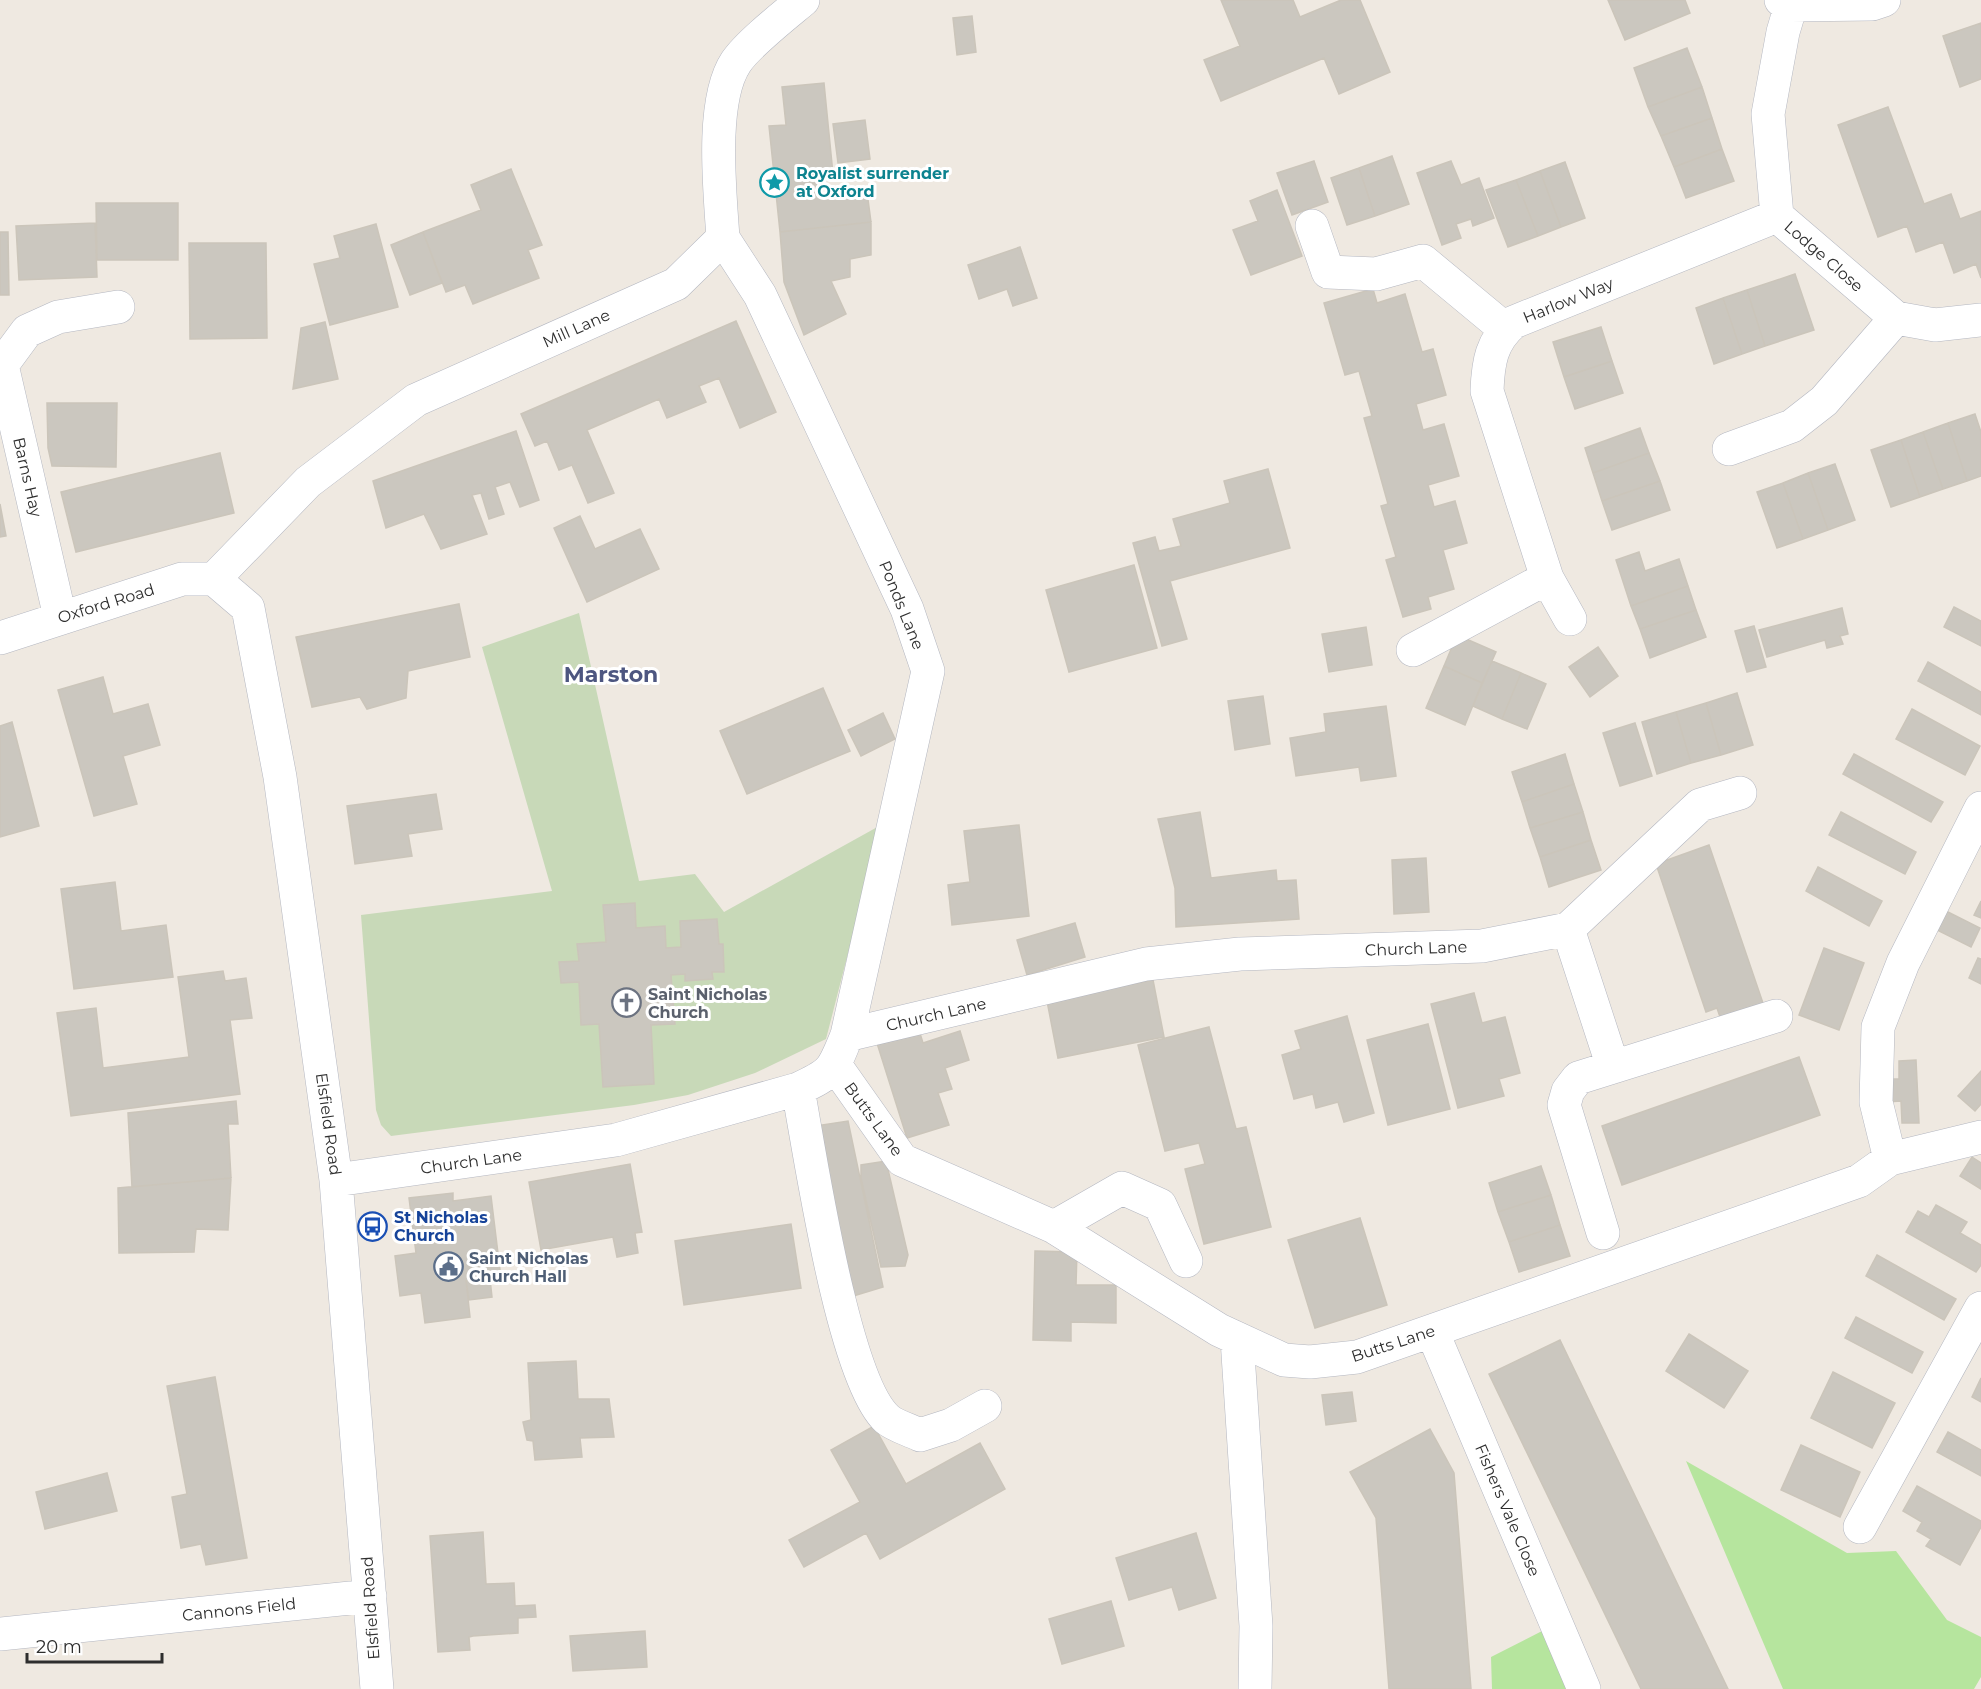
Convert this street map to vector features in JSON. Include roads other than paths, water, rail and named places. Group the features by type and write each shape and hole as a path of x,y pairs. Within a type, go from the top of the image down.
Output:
{"street":[{"path":"723,238 719,176 722,90 736,61 803,0"},
{"path":"1786,3 1872,4 1884,0"},
{"name":"Lodge Close","path":"1786,3 1768,114 1777,216 1896,318"},
{"name":"Harlow Way","path":"1570,619 1547,578 1487,391 1488,366 1493,346 1505,329 1514,322 1777,216"},
{"path":"1312,226 1328,272 1376,273 1423,261 1505,329"},
{"name":"Mill Lane","path":"214,579 308,482 416,400 676,284 723,238"},
{"name":"Ponds Lane","path":"723,238 760,295 907,609 928,671 841,1050"},
{"name":"Barns Hay","path":"60,617 2,365 27,331 58,317 118,307"},
{"path":"1729,449 1792,426 1816,407 1896,318 1935,325 1981,320"},
{"path":"1413,650 1547,578"},
{"name":"Oxford Road","path":"0,638 182,579 214,579"},
{"name":"Elsfield Road","path":"214,579 248,608 280,777 336,1180 376,1689"},
{"path":"1613,1067 1568,929 1700,805 1740,793"},
{"path":"1890,1159 1876,1102 1878,1027 1903,963 1981,808"},
{"name":"Church Lane","path":"336,1180 616,1140 798,1089 826,1076 841,1050 1146,964 1240,954 1482,946 1568,929"},
{"path":"1603,1233 1564,1105 1568,1091 1578,1078 1776,1016"},
{"name":"Butts Lane","path":"841,1050 902,1160 1054,1227 1237,1339 1284,1360 1310,1362 1357,1357 1859,1181 1890,1159 1981,1137"},
{"path":"798,1089 816,1188 848,1336 871,1398 887,1419 920,1435 951,1425 985,1406"},
{"path":"1054,1227 1122,1188 1160,1205 1186,1261"},
{"path":"1860,1527 1981,1308"},
{"name":"Fishers Vale Close","path":"1432,1331 1584,1689"},
{"path":"1237,1339 1256,1626 1255,1689"},
{"name":"Cannons Field","path":"0,1634 370,1596"}],"place":[{"name":"Royalist surrender at Oxford","path":"775,182"},
{"name":"Saint Nicholas Church","path":"627,1003"},
{"name":"St Nicholas Church","path":"373,1226"},
{"name":"Saint Nicholas Church Hall","path":"448,1267"}],"district":[{"name":"Marston","path":"611,674"}]}
